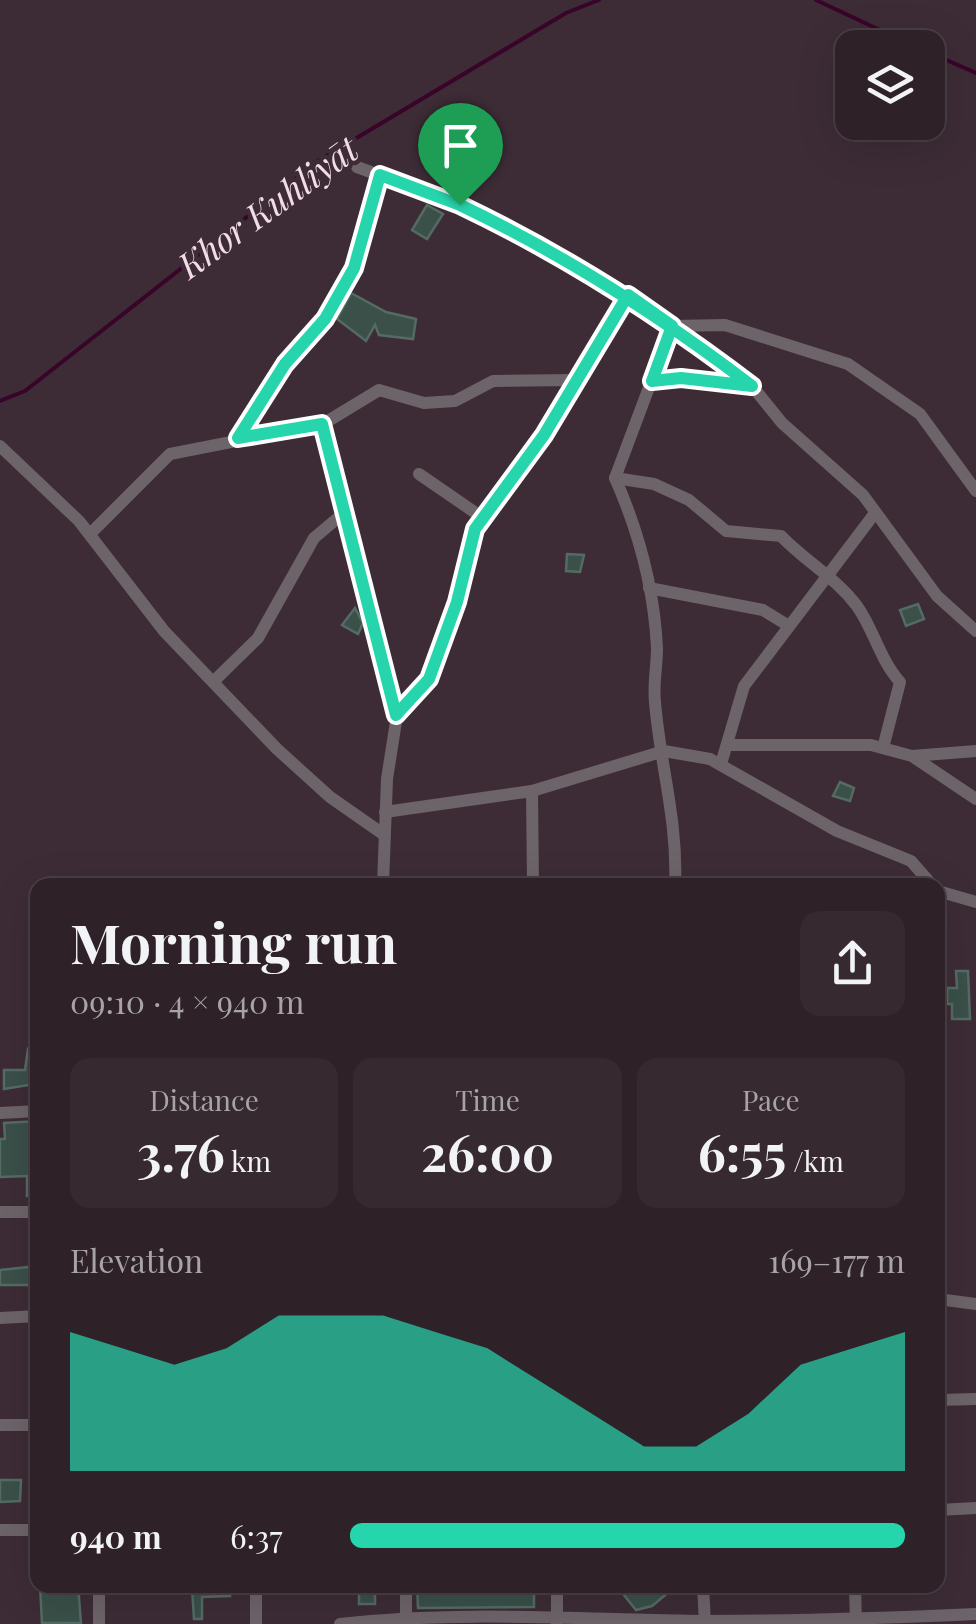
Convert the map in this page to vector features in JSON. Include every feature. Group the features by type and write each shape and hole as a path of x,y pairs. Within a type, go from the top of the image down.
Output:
{"street":[{"path":"357,167 460,205 534,240 628,295 672,326 752,386 782,423 863,494 937,596 976,630"},
{"path":"238,438 285,364 325,319 354,268 380,175"},
{"path":"396,715 429,679 457,602 475,529 544,435 628,295"},
{"path":"672,326 725,325 848,364 920,414 976,491"},
{"path":"672,326 615,478 638,531 649,588 656,648 655,702 676,856 674,878"},
{"path":"652,381 681,378 752,386"},
{"path":"90,534 170,454 322,424 380,390 424,403 455,401 493,381 576,380"},
{"path":"322,424 396,715 383,834 383,878"},
{"path":"0,446 90,534 164,631 277,750 330,796 383,834"},
{"path":"419,474 483,518"},
{"path":"615,478 654,484 689,500 726,531 782,536 802,558 829,573 872,628 888,669 900,682 883,748"},
{"path":"213,682 258,638 314,538 345,512"},
{"path":"721,764 744,686 875,512"},
{"path":"649,588 750,607 790,626"},
{"path":"727,745 883,748 912,756 976,799"},
{"path":"385,812 532,792 664,751 721,764 837,830 910,861 926,878"},
{"path":"912,756 976,751"},
{"path":"532,792 532,878"},
{"path":"945,893 976,902"},
{"path":"0,1113 30,1111"},
{"path":"0,1212 30,1212"},
{"path":"945,1301 976,1304"},
{"path":"0,1318 30,1316"},
{"path":"945,1400 976,1399"},
{"path":"0,1425 30,1424"},
{"path":"945,1510 976,1508"},
{"path":"0,1530 30,1530"},
{"path":"98,1593 98,1624"},
{"path":"256,1593 256,1624"},
{"path":"406,1593 406,1620"},
{"path":"557,1593 557,1619"},
{"path":"704,1593 705,1622"},
{"path":"854,1593 856,1621"},
{"path":"340,1624 557,1619 856,1621 976,1614"}],"building":[{"path":"427,205 443,214 427,239 412,230"},
{"path":"351,293 386,312 416,319 413,339 379,335 375,325 366,341 337,319"},
{"path":"567,554 584,555 580,572 566,571"},
{"path":"918,604 924,619 906,626 900,610"},
{"path":"355,608 363,623 358,634 342,625"},
{"path":"840,782 854,788 850,801 833,796"},
{"path":"956,971 968,971 970,1019 952,1019 952,1004 947,1004 947,988 957,988"},
{"path":"28,1049 30,1085 4,1089 4,1070 25,1070"},
{"path":"30,1121 30,1196 27,1196 27,1176 0,1177 4,1123"},
{"path":"30,1267 30,1285 0,1285 0,1270"},
{"path":"0,1480 21,1480 20,1501 0,1502"},
{"path":"40,1593 79,1593 81,1623 42,1623"},
{"path":"192,1593 230,1593 202,1597 202,1619 194,1619"},
{"path":"359,1593 375,1593 375,1604 359,1604"},
{"path":"417,1593 534,1593 534,1607 418,1608"},
{"path":"622,1593 668,1593 652,1606 636,1610"}],"waterway":[{"name":"Khor Kuhliyāt","path":"0,401 25,391 318,161 566,13 599,0"},
{"name":"Khor Kuhliyāt","path":"816,0 880,30"},
{"name":"Khor Kuhliyāt","path":"945,59 976,73"}],"route":[{"path":"460,205 380,175 378,194 354,268 325,319 285,364 238,438 322,424 396,715 429,679 457,602 475,529 544,435 628,295 672,326 652,381 681,378 752,386 700,346 628,295 534,240 460,205"}]}
